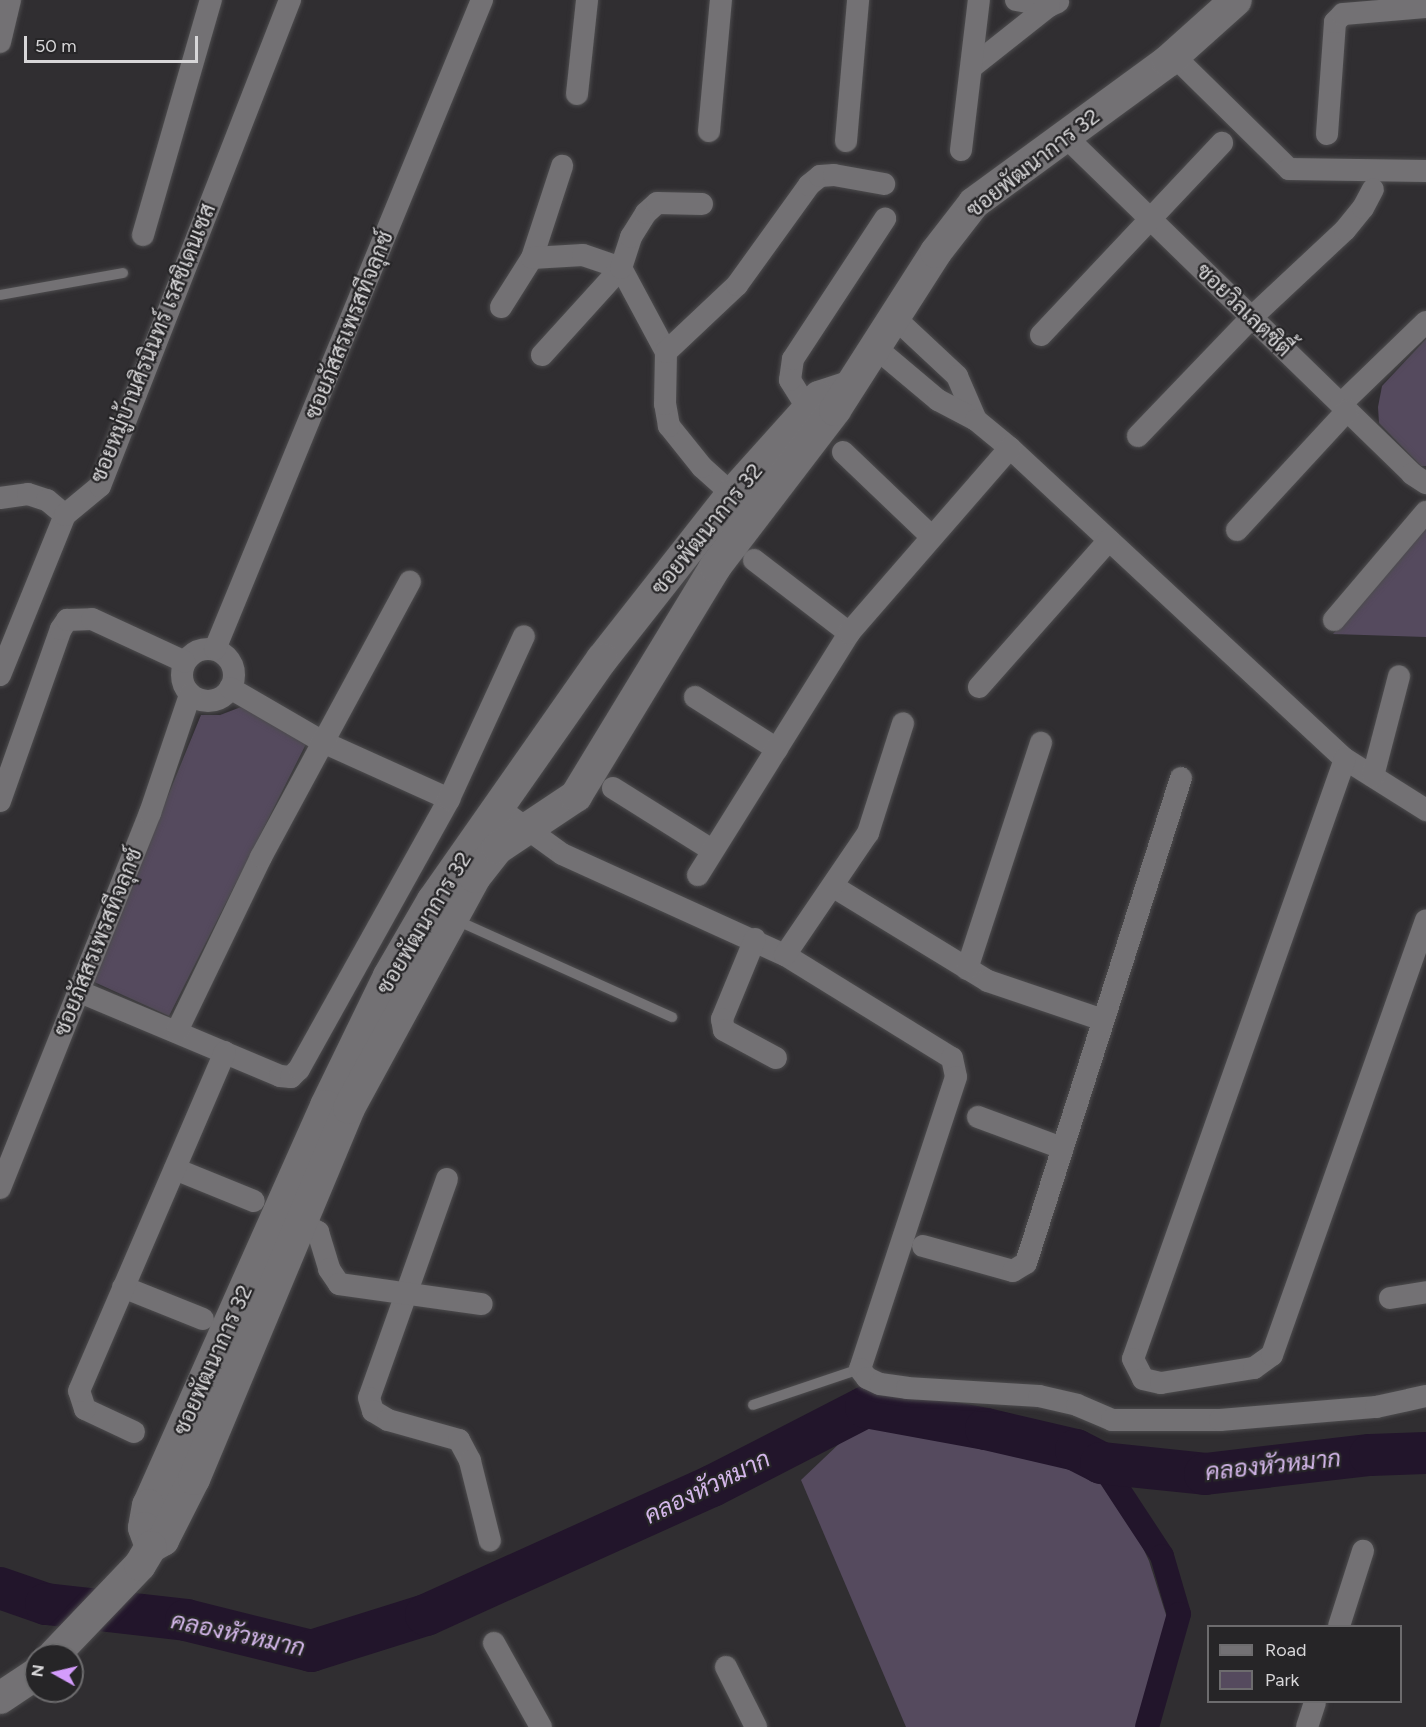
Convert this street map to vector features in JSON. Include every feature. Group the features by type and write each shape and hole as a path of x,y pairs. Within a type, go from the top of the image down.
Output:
{"street":[{"path":"0,42 10,0"},
{"path":"143,235 211,0"},
{"name":"ซอยหมู่บ้านศิรนินทร์ เรสซิเดนเซส","path":"0,675 65,515 99,486 290,0"},
{"name":"ซอยภัสสรเพรสทีจลุกซ์","path":"215,650 483,0"},
{"path":"578,94 587,0"},
{"path":"709,131 721,0"},
{"path":"846,141 858,0"},
{"path":"961,150 979,0"},
{"path":"1016,0 1056,3"},
{"name":"ซอยพัฒนาการ 32","path":"65,1643 163,1540 194,1479 349,1108 451,918 498,848 576,796 715,567 836,410 846,388 876,348 936,252 974,203 1174,56 1236,0"},
{"path":"972,67 1056,3"},
{"path":"1327,134 1331,38 1335,22 1343,14 1426,7"},
{"path":"1174,56 1289,169 1426,171"},
{"name":"ซอยวิลเลตซิตี้","path":"1064,135 1344,408 1426,483"},
{"path":"1041,335 1222,143"},
{"path":"501,307 532,258 562,166"},
{"path":"666,352 737,285 795,202 820,176 834,175 884,184"},
{"path":"1138,436 1252,317 1345,230 1363,208 1373,189"},
{"path":"542,356 621,268 631,237 657,203 702,204"},
{"path":"808,409 790,380 793,359 885,219"},
{"path":"532,258 583,255 621,268 666,352 665,404 669,426 702,467 732,494"},
{"path":"895,318 957,376 976,420"},
{"path":"1237,530 1344,408 1426,322"},
{"path":"876,348 944,404 976,420 1010,448 1345,759 1426,810"},
{"name":"ซอยพัฒนาการ 32","path":"146,1556 144,1528 148,1505 326,1106 389,976 433,900 602,659 732,494 819,397 846,388"},
{"path":"698,875 849,633 1010,448"},
{"path":"843,452 932,537"},
{"path":"0,498 28,494 47,500 65,515"},
{"path":"1334,620 1426,512"},
{"path":"979,687 1109,540"},
{"path":"754,560 849,633"},
{"path":"177,1031 261,857 325,743 410,582"},
{"path":"0,801 60,628 67,620 92,619 184,662 198,650 215,650 232,665 230,688 212,701 190,695"},
{"path":"78,991 280,1076 291,1077 299,1069 449,800 524,636"},
{"name":"ซอยภัสสรเพรสทีจลุกซ์","path":"0,1188 184,722 190,695 181,679 184,662"},
{"path":"1373,776 1399,676"},
{"path":"230,688 325,743 449,800"},
{"path":"695,697 777,749"},
{"path":"785,955 868,833 903,723"},
{"path":"967,969 1041,743"},
{"path":"1345,759 1133,1359 1143,1379 1161,1383 1254,1368 1272,1355 1426,921"},
{"path":"923,1246 1013,1271 1022,1268 1181,778"},
{"path":"613,788 712,850"},
{"path":"497,807 562,854 755,939 785,955 952,1058 956,1066 957,1077 860,1369 879,1384 1039,1396 1077,1405 1112,1420 1220,1420 1376,1407 1426,1396"},
{"path":"834,886 967,969 999,986 1103,1020"},
{"path":"755,939 722,1019 724,1029 777,1058"},
{"path":"134,1432 85,1409 78,1400 83,1378 225,1052"},
{"path":"978,1117 1062,1148"},
{"path":"175,1169 254,1201"},
{"path":"447,1179 369,1398 374,1411 388,1420 459,1440 470,1461 490,1541"},
{"path":"300,1222 318,1232 329,1269 339,1284 406,1296 482,1304"},
{"path":"123,1287 203,1319"},
{"path":"1390,1298 1426,1292"},
{"path":"1339,1625 1363,1551"},
{"path":"494,1643 541,1727"},
{"path":"726,1667 756,1727"},
{"name":"ซอยพัฒนาการ 32","path":"0,1698 24,1681"},
{"path":"1307,1727 1314,1703"}],"lane":[{"path":"0,295 123,273"},
{"path":"451,918 672,1017"},
{"path":"753,1405 860,1369"}],"green space":[{"path":"1426,339 1426,466 1421,466 1379,423 1378,407 1382,386"},
{"path":"1426,523 1426,637 1333,634 1340,626"},
{"path":"241,707 306,744 169,1016 92,981 201,715 220,715"},
{"path":"862,1422 986,1429 1109,1474 1149,1561 1173,1637 1137,1727 906,1727 801,1480"}],"waterway":[{"name":"คลองหัวหมาก","path":"0,1588 46,1604 186,1620 311,1651 426,1615 712,1486 866,1407 986,1429 1076,1450 1101,1463 1205,1474 1370,1455 1426,1453"},
{"path":"1101,1463 1162,1556 1179,1614 1147,1727"}]}
